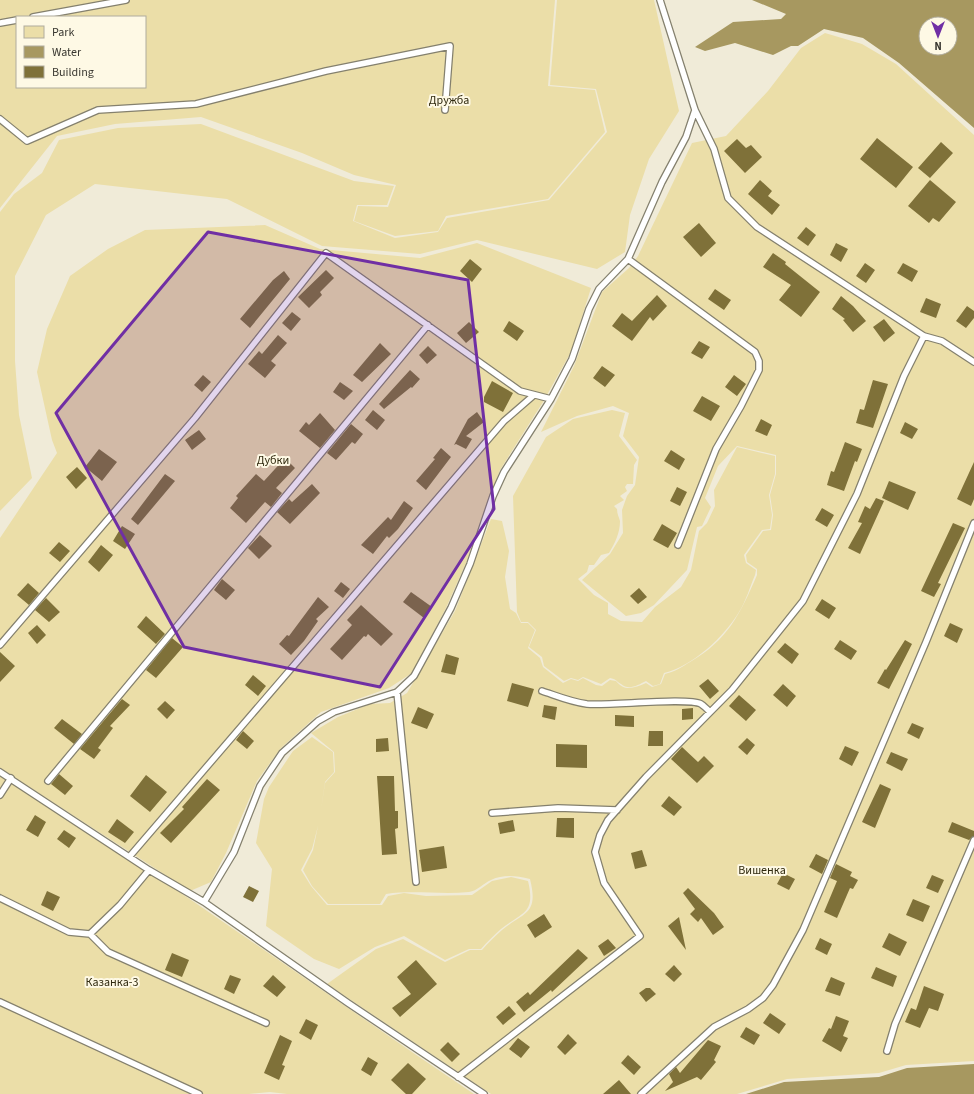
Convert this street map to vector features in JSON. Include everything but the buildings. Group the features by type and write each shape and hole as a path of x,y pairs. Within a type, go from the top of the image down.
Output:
{"lane":[{"path":"38,16 126,0"},
{"path":"660,0 695,110 714,149 728,198 757,227 924,336 942,341 974,362"},
{"path":"0,23 16,20"},
{"path":"0,119 27,141 98,110 196,104 326,71 450,46 445,110"},
{"path":"204,902 234,852 260,786 282,753 318,721 334,712 396,692 414,676 451,608 470,564 493,496 504,472 551,399 572,360 589,309 598,289 628,259 662,182 686,137 695,110"},
{"path":"0,645 195,418 326,253 520,391 551,399"},
{"path":"628,259 755,352 759,361 759,370 742,406 716,449 678,545"},
{"path":"48,781 428,325"},
{"path":"458,1077 640,936 604,883 595,852 600,835 608,820 646,777 732,690 803,601 857,494 904,376 924,336"},
{"path":"130,856 504,421 534,395"},
{"path":"641,1094 714,1027 748,1009 763,998 773,985 803,930 926,642 974,523"},
{"path":"542,691 568,700 586,704 685,701 700,703 710,712"},
{"path":"396,692 416,882"},
{"path":"0,772 130,856 149,870 204,902 484,1094"},
{"path":"0,795 11,778"},
{"path":"492,813 558,808 616,810"},
{"path":"888,1051 895,1024 974,840"},
{"path":"90,934 120,905 149,870"},
{"path":"0,898 69,932 90,934 108,952 266,1023"},
{"path":"0,1002 199,1094"}],"highlighted area":[{"path":"208,232 468,280 494,509 380,687 184,647 56,413"}],"green space":[{"name":"Дружба","path":"0,0 555,0 548,86 595,90 605,132 548,199 446,216 438,231 395,236 354,221 358,206 388,207 396,185 354,175 302,153 201,117 115,124 57,136 0,208"},
{"path":"557,0 654,0 679,111 649,159 630,215 625,252 597,269 477,240 420,254 322,246 227,199 95,184 46,215 15,276 15,361 19,415 32,478 0,511 0,212 14,194 42,173 59,140 118,128 201,124 354,181 394,186 387,205 357,205 353,221 395,238 438,232 447,218 549,200 607,132 596,89 550,85"},
{"name":"Вишенка","path":"825,33 862,44 896,64 974,135 974,1061 906,1065 879,1073 787,1079 737,1094 491,1094 327,984 376,949 403,939 445,962 470,950 482,950 502,930 528,911 533,900 530,879 505,876 491,880 469,892 407,892 386,894 380,904 328,904 312,886 303,870 313,850 318,826 312,849 301,870 311,886 327,905 382,905 388,896 404,893 426,896 472,895 492,881 511,877 528,881 530,892 529,906 525,911 501,929 481,949 469,949 445,960 404,936 375,947 339,969 314,959 266,926 272,869 256,843 264,799 269,787 293,751 312,737 333,752 334,772 325,782 321,810 325,783 335,772 334,752 311,733 338,717 370,704 390,703 407,693 455,611 491,519 502,521 509,551 505,577 510,609 516,613 521,623 528,623 535,630 528,648 540,658 543,667 563,683 571,679 578,681 583,678 596,685 602,686 610,680 616,681 626,688 646,683 652,687 661,684 665,674 678,669 703,654 714,645 731,625 745,602 757,575 757,569 747,562 746,555 763,531 771,530 773,515 770,495 776,474 776,455 737,446 718,466 705,498 711,507 702,526 697,527 687,570 654,605 641,613 626,616 582,580 610,554 623,533 622,510 627,496 635,485 639,457 623,436 629,413 613,406 577,416 541,432 574,366 602,292 629,268 638,256 692,143 726,136 768,91 801,48"},
{"name":"Дубки","path":"265,225 320,249 420,258 477,243 591,288 571,352 543,402 500,470 466,563 446,608 412,673 389,688 321,712 281,748 257,781 226,853 211,882 190,891 0,768 0,538 57,453 52,440 37,372 47,329 70,276 108,249 145,230"},
{"path":"612,410 625,413 619,436 637,460 634,465 633,484 627,484 625,487 627,491 620,496 624,500 614,506 617,509 620,525 617,538 609,553 601,555 594,565 589,565 587,572 578,579 594,595 608,603 608,614 621,621 642,622 655,607 681,587 691,570 699,531 707,523 715,506 714,490 737,447 775,456 775,474 769,495 772,515 770,529 762,530 744,555 746,563 756,570 748,594 741,608 733,622 707,649 686,664 664,673 660,684 653,686 646,681 634,687 627,687 610,678 601,684 583,677 578,680 571,678 564,681 544,666 542,657 529,647 536,630 528,622 521,622 517,612 513,496 546,437 573,419"},
{"name":"Казанка-3","path":"0,776 180,892 474,1094 287,1094 270,1092 249,1094 0,1094"}],"water":[{"path":"752,0 974,0 974,128 899,63 863,38 824,29 798,46 791,46 773,55 735,43 705,51 695,47 733,22 781,19 786,14"},
{"path":"974,1064 974,1094 746,1094 784,1082 879,1077 907,1068"}]}
